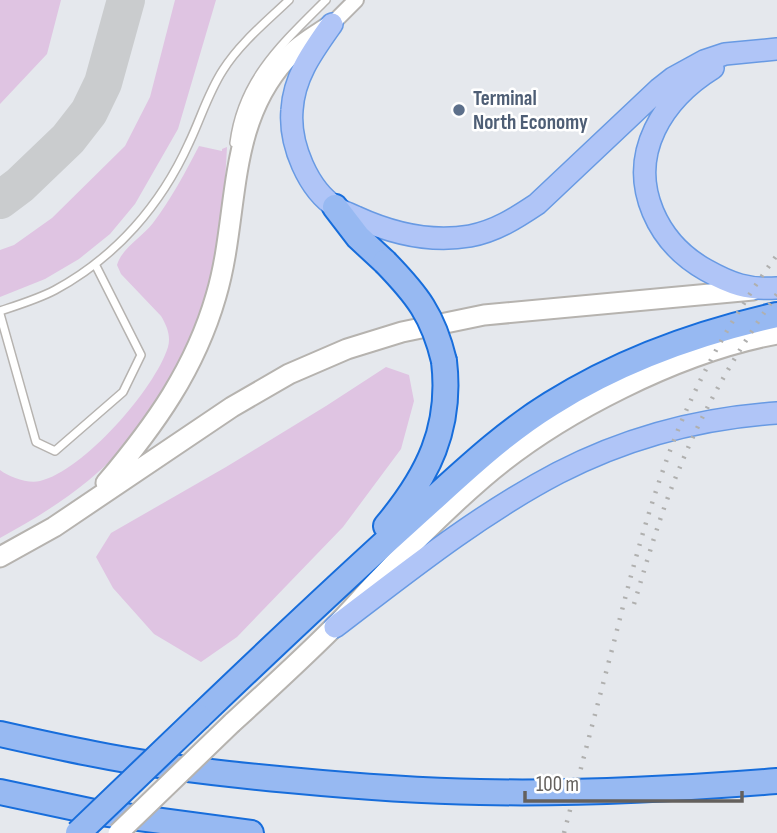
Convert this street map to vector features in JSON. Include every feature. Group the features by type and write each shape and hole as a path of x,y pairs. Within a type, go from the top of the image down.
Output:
{"highway":[{"path":"332,591 397,513 424,474 441,429 446,383 438,336 429,318 404,281 358,237 335,207"},
{"path":"78,833 332,591 511,430 595,378 671,345 743,323 777,316"},
{"path":"0,734 94,755 169,767 400,789 552,793 777,781"},
{"path":"0,792 94,811 251,833"}],"main road":[{"path":"86,504 150,429 198,347 217,293 224,263 237,174 246,127 252,112 270,78 288,57 332,24"},
{"path":"332,24 302,70 291,111 299,160 308,177 335,207 368,223 396,233 451,239 494,229 519,217 537,204 673,78 704,61 725,54 777,48"},
{"path":"746,51 702,75 666,110 647,148 645,178 649,203 657,222 667,239 681,253 696,265 735,284 767,289"},
{"path":"0,557 54,527 260,390 308,366 365,343 484,314 767,289"},
{"path":"118,833 335,627 380,578 469,491 507,459 552,429 620,390 692,358 730,345 777,334"},
{"path":"335,627 449,541 504,504 560,472 619,446 676,428 777,412"}],"street":[{"path":"332,24 356,0"}],"lane":[{"path":"95,264 141,355 123,392 55,451 36,442 0,313 54,290 95,264 135,228 170,181 223,68 244,43 289,0"},
{"path":"237,174 234,148 237,123 251,87 261,69 284,41 326,0"}],"shaded area":[{"path":"0,0 61,0 47,54 0,104"},
{"path":"175,0 216,0 178,129 135,204 110,234 79,259 45,279 0,297 0,250 14,245 52,218 125,146 150,97"},
{"path":"199,146 222,151 227,147 216,258 199,321 186,351 154,408 113,458 68,496 0,538 0,470 19,479 35,482 57,474 76,462 115,426 149,384 161,364 169,343 165,324 161,316 121,274 117,265 123,253 160,214"},
{"path":"386,367 409,375 414,401 401,449 343,527 237,637 201,662 154,634 113,588 96,557 111,533 226,467"}],"taxiway":[{"path":"0,200 20,185 68,139 89,112 103,83 126,0"}],"railway":[{"path":"564,833 636,557 670,451 711,359 749,295 777,255"},
{"path":"634,604 673,484 700,421 749,335 777,294"}],"place":[{"name":"Terminal North Economy","path":"459,110"}]}
